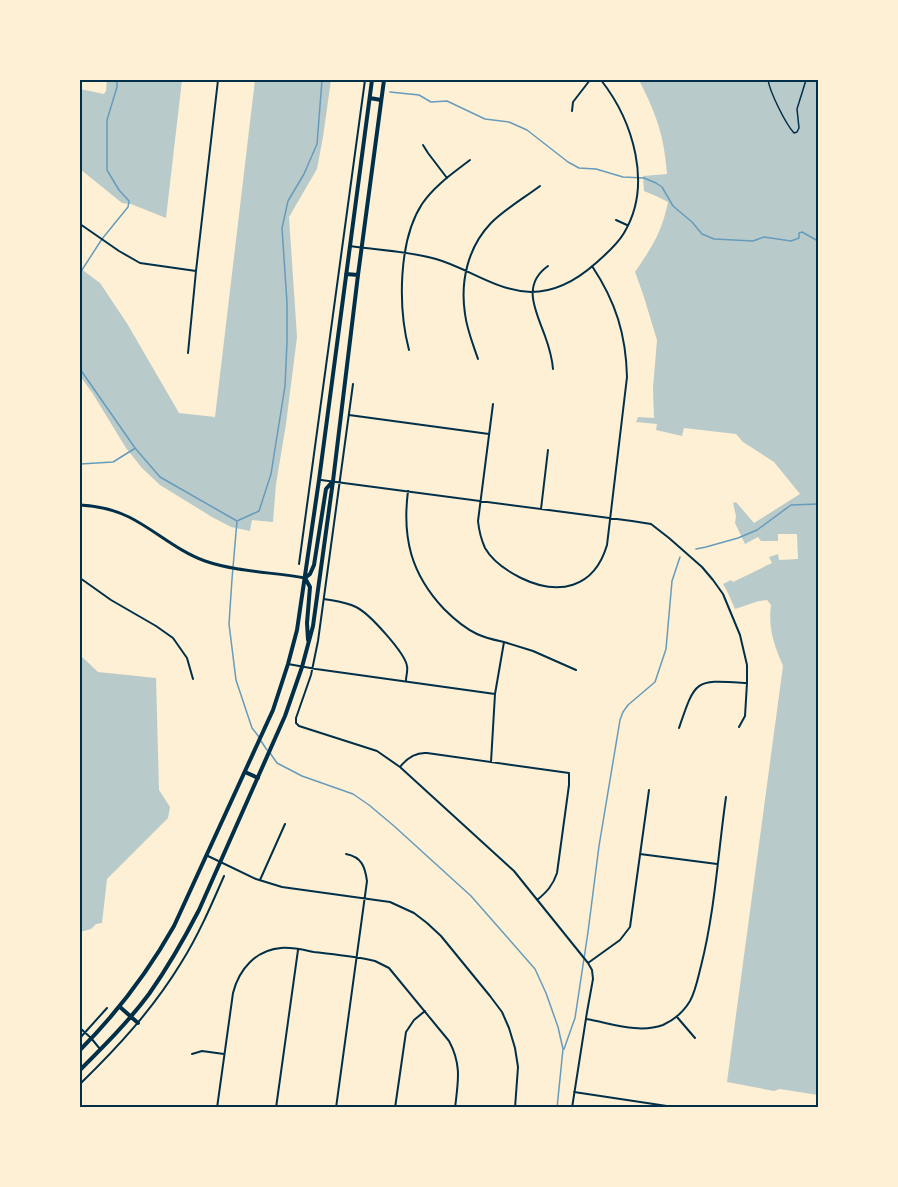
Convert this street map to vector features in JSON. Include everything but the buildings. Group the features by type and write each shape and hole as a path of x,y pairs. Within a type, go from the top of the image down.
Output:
{"main road":[{"path":"80,1050 120,1007 169,936 273,710 288,664 299,620 372,80"},
{"path":"80,1070 147,996 176,953 199,910 258,778 285,716 302,667 313,626 384,80"},
{"path":"370,98 381,100"},
{"path":"346,274 358,275"},
{"path":"305,578 310,574 314,565 326,489 333,481"},
{"path":"305,578 310,587 308,643"},
{"path":"244,772 258,778"},
{"path":"120,1007 138,1023"}],"street":[{"path":"188,353 218,80"},
{"path":"299,564 365,80"},
{"path":"572,111 573,102 590,80"},
{"path":"350,246 437,259 507,289 533,292 552,289 578,278 617,244 635,210 638,178 634,147 621,110 601,80"},
{"path":"423,145 447,178"},
{"path":"410,350 403,318 402,300 410,229 418,211 433,190 470,160"},
{"path":"477,359 465,313 464,286 466,271 474,248 492,222 540,186"},
{"path":"616,220 628,226"},
{"path":"80,224 134,260 155,266 196,271"},
{"path":"548,266 537,275 533,292 534,308 552,357 553,369"},
{"path":"493,404 478,521 480,535 486,549 507,571 535,584 561,587 584,580 592,574 604,555 611,518 626,392 627,356 616,310 592,266"},
{"path":"338,273 346,274"},
{"path":"353,384 318,641 296,723 299,726 377,751 399,767 514,871 587,962 592,970 593,980 572,1107"},
{"path":"349,415 489,434"},
{"path":"541,508 548,450"},
{"path":"319,480 651,524 696,561 723,594 740,635 747,665 745,716 739,727"},
{"path":"408,491 405,512 408,541 414,564 435,600 458,623 479,635 533,651 576,670"},
{"path":"80,506 103,508 123,514 203,560 225,566 305,578"},
{"path":"303,535 311,536"},
{"path":"80,578 173,638 187,658 193,680"},
{"path":"324,599 357,607 371,617 405,660 406,681"},
{"path":"491,762 495,694 504,642"},
{"path":"288,664 495,694"},
{"path":"678,728 693,690 700,685 719,681 747,683"},
{"path":"399,767 407,759 420,753 569,773 557,873 548,891 537,900"},
{"path":"587,962 620,940 630,927 649,790"},
{"path":"586,1019 643,1029 662,1025 677,1017 689,1002 698,977 706,942 726,797"},
{"path":"260,880 285,824"},
{"path":"336,1107 367,881 362,861 354,855 346,854"},
{"path":"640,854 717,864"},
{"path":"207,856 260,880 289,888 390,902 427,922 502,1012 515,1048 518,1067 515,1107"},
{"path":"80,1084 138,1023 165,987 198,931 224,876"},
{"path":"208,888 217,892"},
{"path":"217,1107 238,978 247,965 267,951 282,948 357,957 375,961 389,968 449,1041 457,1058 459,1078 455,1107"},
{"path":"276,1107 298,950"},
{"path":"80,1038 108,1008"},
{"path":"395,1107 406,1032 414,1020 425,1011"},
{"path":"677,1017 695,1038"},
{"path":"80,1028 100,1049"},
{"path":"192,1054 202,1051 225,1054"},
{"path":"574,1092 680,1107"}],"path":[{"path":"768,80 790,129 794,133 799,128 797,109 806,80"}],"shaded area":[{"path":"107,80 182,80 166,218 131,204 122,203 80,169 80,89 104,94"},
{"path":"255,80 331,80 317,169 289,217 297,337 276,484 273,522 252,520 250,531 231,527 160,485 126,448 80,376 80,268 100,283 128,325 179,413 215,417"},
{"path":"639,80 818,80 818,1095 780,1089 774,1091 727,1082 783,666 772,636 771,605 767,600 735,609 723,584 731,580 733,582 772,563 769,557 778,554 779,560 798,559 797,534 778,534 778,541 761,541 758,537 745,544 735,523 733,503 736,502 754,523 800,494 774,462 743,442 736,434 684,428 682,436 656,430 657,424 636,422 638,417 654,418 653,388 657,340 635,272 656,239 668,202 644,191 643,176 667,174 664,147 658,125"},
{"path":"80,655 98,672 156,678 159,790 170,807 168,818 107,879 102,923 80,932"}],"waterway":[{"path":"80,273 102,239 128,207 129,201 107,170 107,120 117,80"},
{"path":"237,521 259,511 271,474 285,386 287,342 282,228 288,201 304,174 317,144 322,80"},
{"path":"390,92 419,95 431,102 447,101 485,119 509,122 527,130 579,168 596,169 623,177 644,178 656,183 662,187 673,206 702,234 714,239 753,241 764,237 791,241 799,238 799,233 802,232 818,241"},
{"path":"80,369 135,448 160,477 237,521 229,624 236,680 252,728 259,737"},
{"path":"80,464 113,462 134,449"},
{"path":"696,549 738,538 757,530 791,505 818,504"},
{"path":"564,1049 575,1018 599,846 620,720 628,705 655,682 666,649 672,581 680,557"},
{"path":"261,741 267,750"},
{"path":"270,753 277,763 302,776 353,794 369,805 471,896 535,969 558,1027 563,1049 557,1108"}]}
